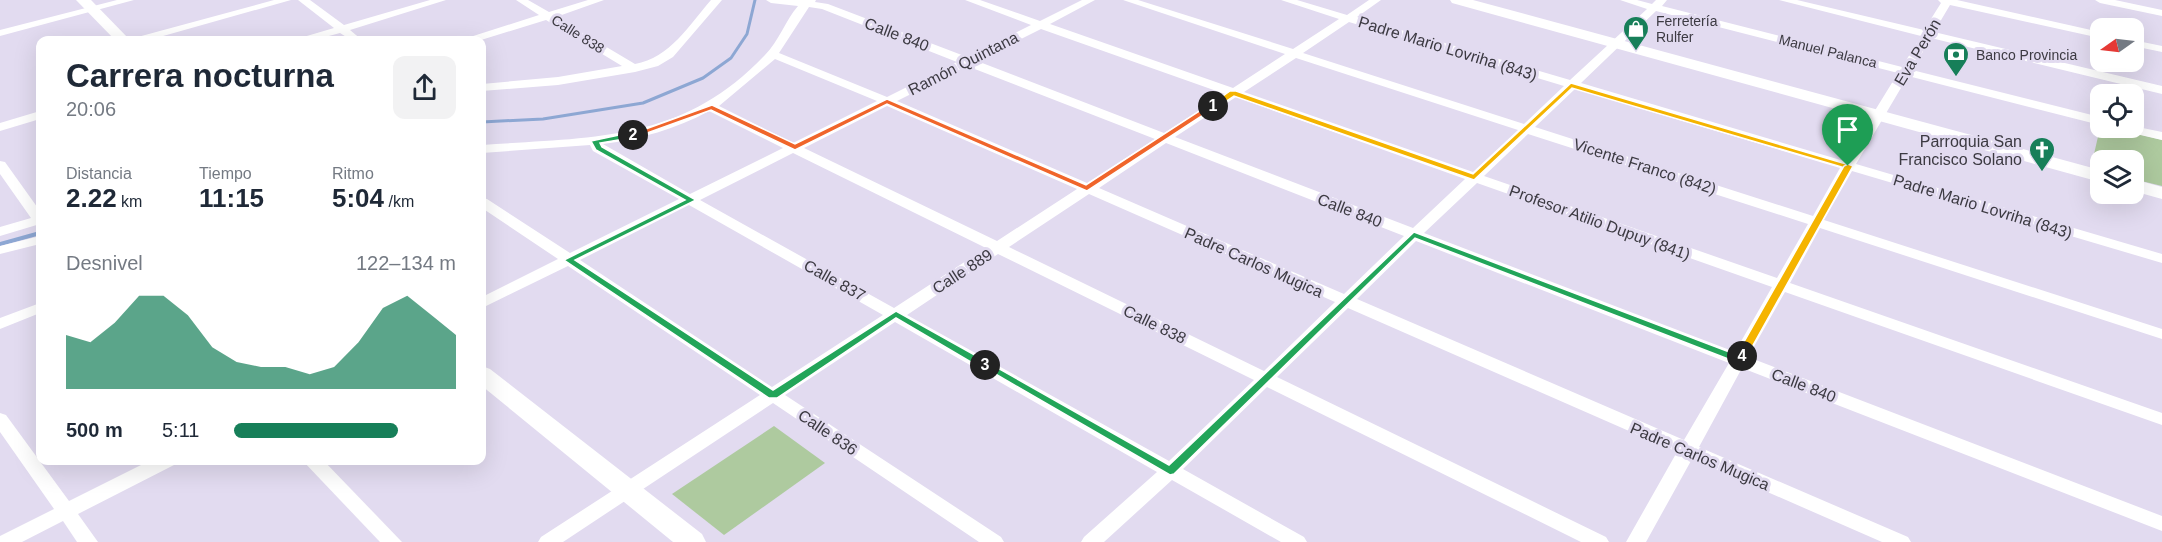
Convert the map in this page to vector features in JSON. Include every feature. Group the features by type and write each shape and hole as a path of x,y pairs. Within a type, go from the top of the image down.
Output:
{"main road":[{"path":"1457,0 2090,173"},
{"path":"87,5 119,36"},
{"path":"2144,188 2162,193"},
{"path":"486,377 692,542"}],"street":[{"path":"0,33 87,5 129,0"},
{"path":"153,36 286,0"},
{"path":"303,0 351,36"},
{"path":"319,36 441,0"},
{"name":"Calle 838","path":"521,0 635,69"},
{"path":"484,36 599,0"},
{"path":"486,88 558,81 635,69 664,59 717,0"},
{"name":"Calle 840","path":"771,0 810,1 824,6 2162,524"},
{"name":"Profesor Atilio Dupuy (841)","path":"970,0 1781,287 2162,419"},
{"name":"Ramón Quintana","path":"486,301 1090,0"},
{"name":"Vicente Franco (842)","path":"1128,0 2162,334"},
{"name":"Padre Mario Lovriha (843)","path":"1286,0 2162,260"},
{"name":"Calle 889","path":"548,542 1376,0"},
{"name":"Manuel Palanca","path":"1625,0 1658,4 2090,118"},
{"path":"1784,0 2162,90"},
{"path":"1946,0 2090,33"},
{"name":"Eva Perón","path":"1636,542 1848,166 1880,116 1946,0"},
{"path":"2100,0 2162,13"},
{"path":"486,149 595,141 645,132 712,108 773,54 810,1"},
{"path":"1091,542 1170,471 1474,177 1658,4"},
{"path":"2144,45 2162,49"},
{"name":"Padre Carlos Mugica","path":"773,54 887,101 1901,542"},
{"name":"Calle 838","path":"712,108 1599,542"},
{"path":"0,127 36,116"},
{"path":"2144,132 2162,136"},
{"name":"Calle 837","path":"595,141 598,148 1297,542"},
{"path":"0,165 36,215"},
{"path":"0,190 14,186"},
{"name":"Calle 836","path":"486,205 994,542"},
{"path":"0,232 36,221"},
{"path":"0,250 36,241"},
{"path":"0,324 36,310"},
{"path":"0,419 88,542"},
{"path":"5,542 158,465"},
{"path":"316,465 392,542"}],"green space":[{"path":"2144,136 2162,140 2162,186 2144,182 2144,150 2095,150 2098,138 2144,138"},
{"path":"774,426 825,463 724,535 672,494"}],"waterway":[{"path":"486,122 543,119 643,103 703,78 731,58 747,34 755,0"},
{"path":"0,244 36,234"}],"place":[{"name":"Ferretería Rulfer","path":"1636,52"},
{"name":"Banco Provincia","path":"1956,78"},
{"name":"Parroquia San Francisco Solano","path":"2042,173"}],"route":[{"path":"1571,85 1848,166 1740,360 1414,235 1170,471 896,314 773,395 568,260 691,200 598,148 595,141 645,132 712,108 795,147 887,101 1087,189 1233,93 1474,177 1571,85"}]}
